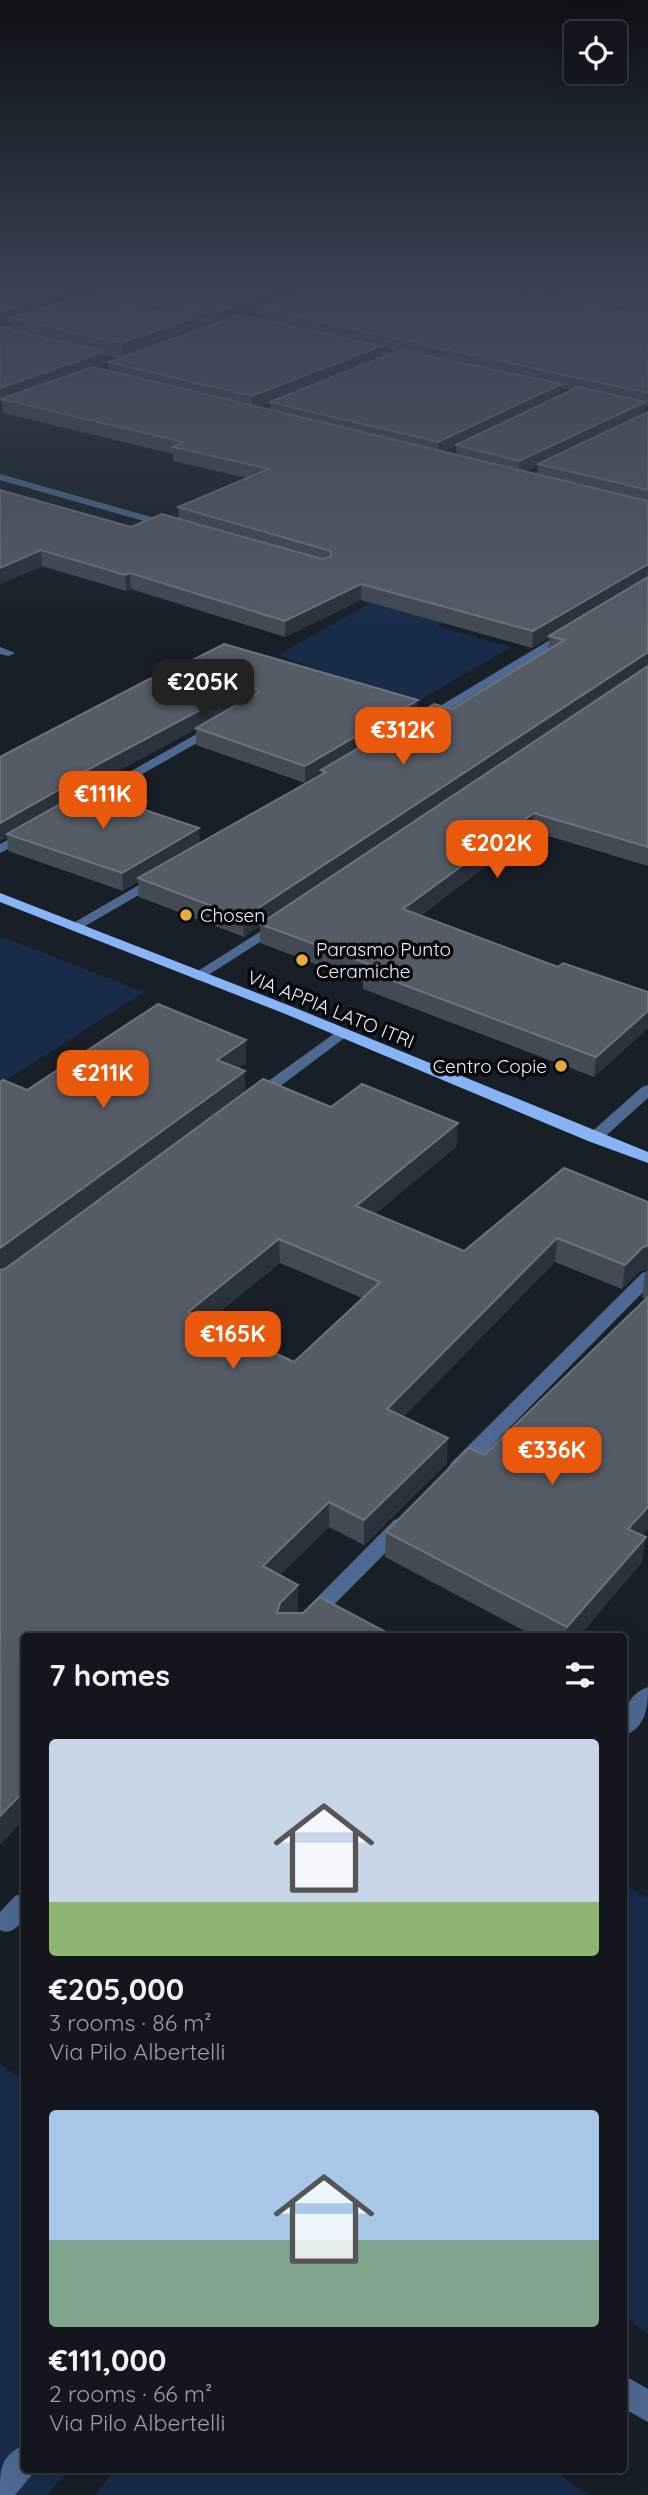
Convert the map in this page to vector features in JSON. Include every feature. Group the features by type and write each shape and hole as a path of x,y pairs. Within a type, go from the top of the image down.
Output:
{"main road":[{"name":"VIA APPIA LATO ITRI","path":"0,897 288,1010 648,1158"}],"street":[{"path":"0,477 182,529"},
{"path":"420,722 576,628"},
{"path":"72,809 228,721"},
{"path":"0,849 36,829"},
{"path":"75,926 168,872"},
{"path":"197,976 289,917"},
{"path":"246,1103 342,1033"},
{"path":"594,1138 648,1090"},
{"path":"445,1481 648,1277"},
{"path":"293,1633 416,1510"},
{"path":"627,1722 648,1696"},
{"path":"6,1922 21,1906"},
{"path":"627,2393 648,2407"},
{"path":"0,2489 21,2464"}],"shaded area":[{"path":"407,582 480,601 437,626 511,647 415,703 278,655"},
{"path":"0,936 144,992 0,1084"},
{"path":"627,1886 648,1898 648,2333 627,2320"},
{"path":"0,2064 21,2079 21,2473 66,2473 47,2495 0,2495"},
{"path":"113,2473 558,2473 588,2495 95,2495"}],"building":[{"path":"7,400 231,400 648,501 648,564 533,631 361,584 285,621 130,573 125,575 41,550 0,568 0,490 131,527 162,514 322,559 331,557 331,551 178,507 269,469 173,447 183,442"},
{"path":"274,400 526,400 438,442 270,402"},
{"path":"550,400 645,402 519,461 456,445"},
{"path":"648,412 648,490 538,464"},
{"path":"648,577 648,652 243,918 138,878 326,772 321,770 434,704 452,709 564,640 549,636"},
{"path":"224,644 418,700 305,766 196,728 259,692 245,686 63,783 69,784 0,823 0,757 151,678 155,679"},
{"path":"648,666 648,847 534,813 403,909 558,967 563,963 648,992 648,1011 596,1057 364,970 371,965 260,924"},
{"path":"85,790 199,828 122,873 7,834"},
{"path":"158,1004 246,1040 217,1060 245,1071 0,1248 0,1082 3,1080 27,1090"},
{"path":"263,1079 331,1107 362,1084 458,1123 356,1206 464,1251 564,1168 648,1202 648,1246 643,1247 625,1265 557,1238 387,1409 448,1438 364,1520 329,1502 263,1566 298,1585 280,1603 277,1613 303,1613 320,1597 387,1633 21,1633 21,1794 0,1816 0,1270 5,1269","holes":["279,1239 380,1282 294,1362 188,1312"]},
{"path":"648,1297 648,1507 628,1529 646,1537 567,1627 386,1532 469,1448 484,1455"}],"place":[{"name":"Chosen","path":"186,915"},
{"name":"Parasmo Punto Ceramiche","path":"302,960"},
{"name":"Centro Copie","path":"561,1066"}]}
